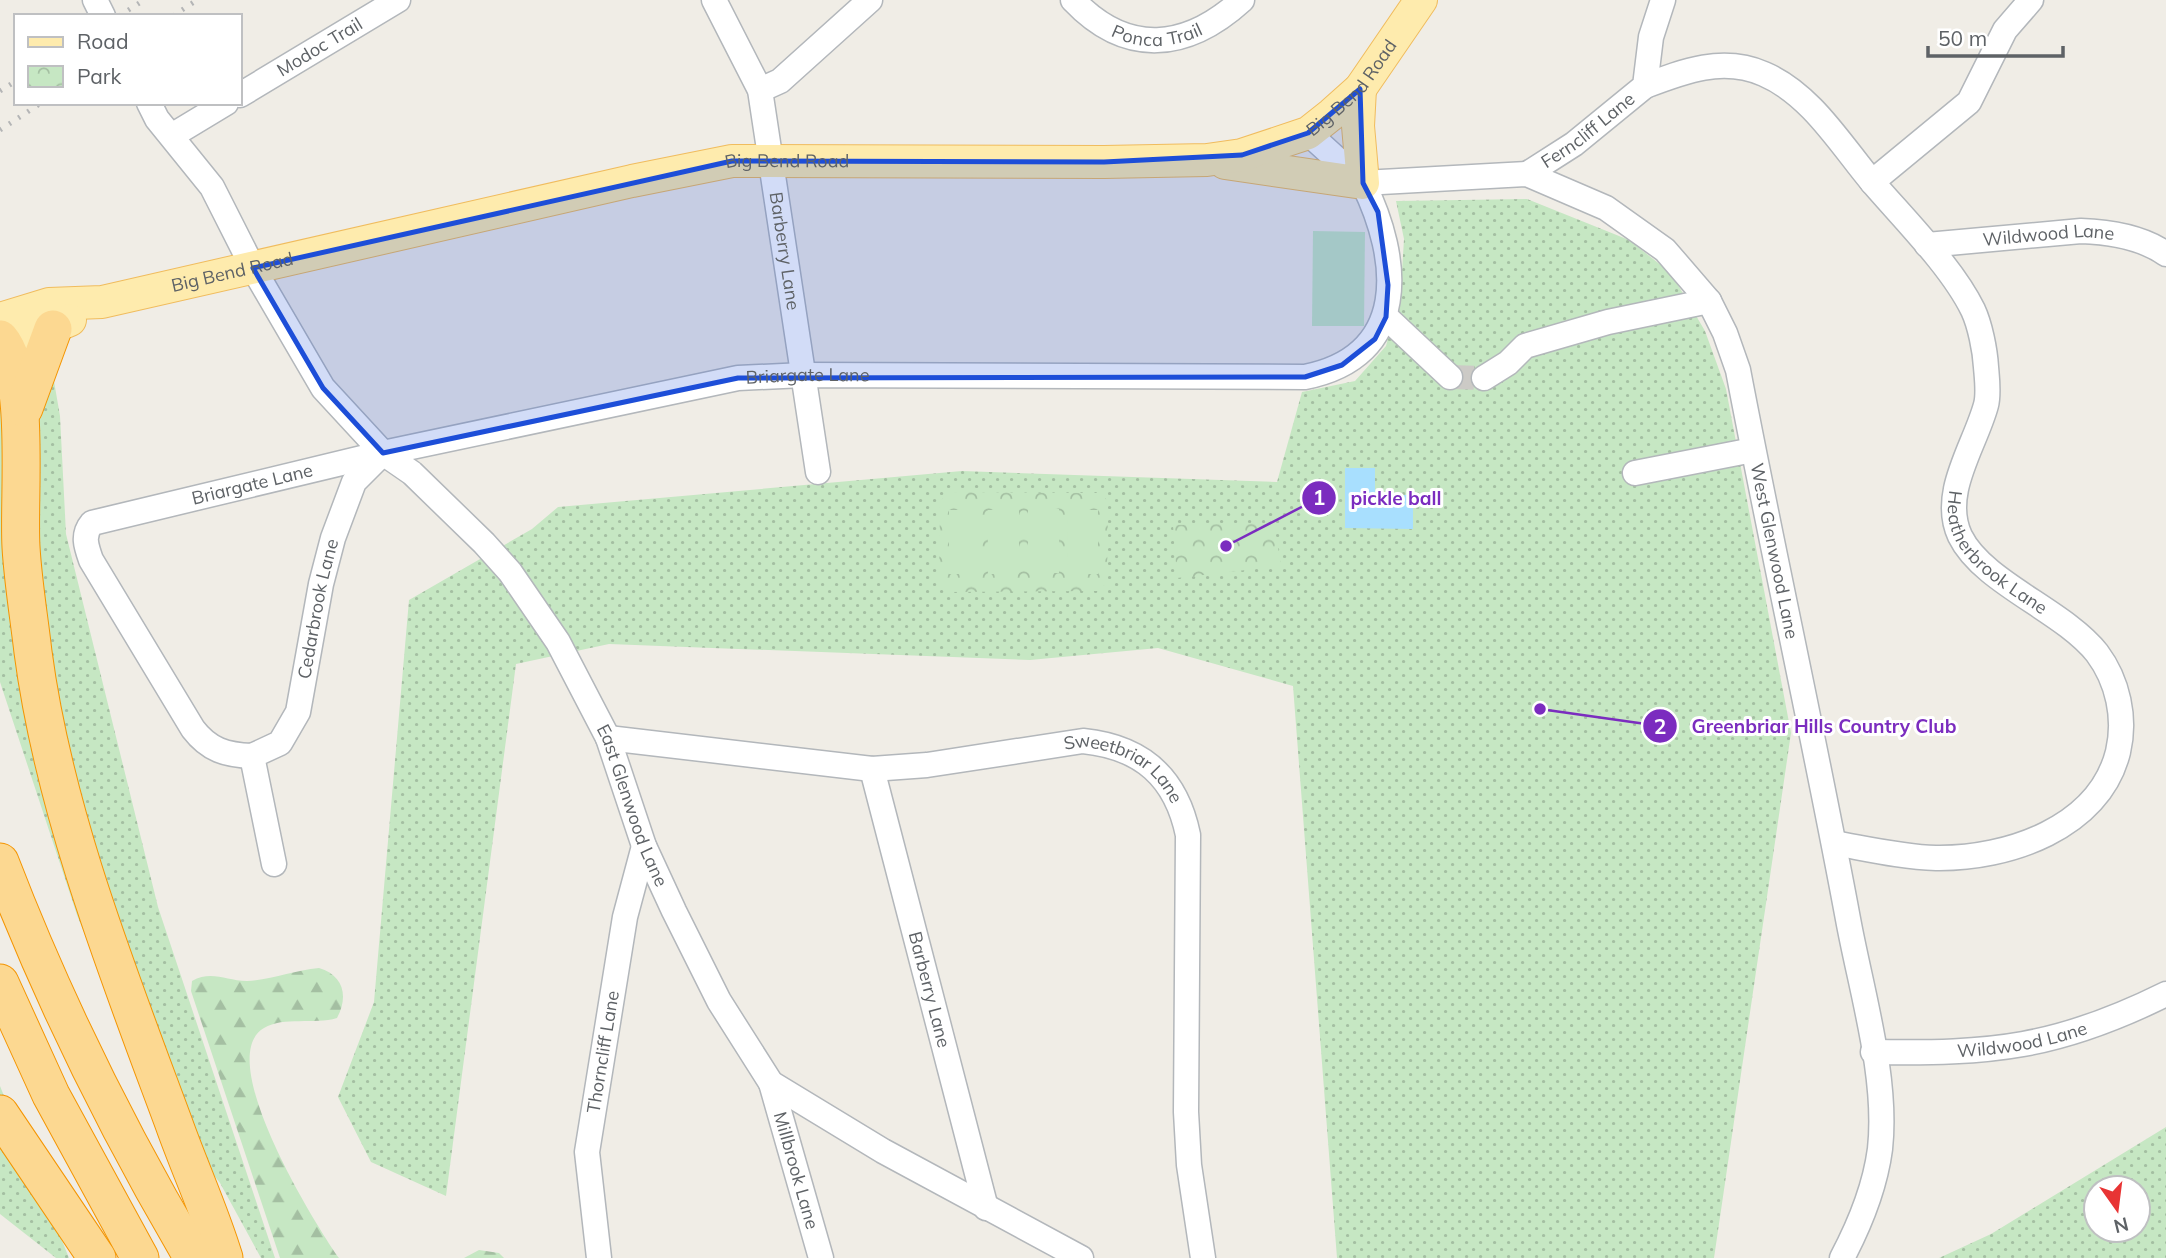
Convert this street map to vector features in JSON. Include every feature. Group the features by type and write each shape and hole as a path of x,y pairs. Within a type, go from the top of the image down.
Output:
{"highway":[{"path":"20,422 53,329"},
{"path":"2,338 14,368 20,422 21,547 26,596 38,680 58,777 141,1035 212,1216 224,1258"},
{"path":"0,862 60,1010 142,1170 193,1258"},
{"path":"0,984 51,1095 140,1258"},
{"path":"0,1114 97,1258"}],"main road":[{"name":"Big Bend Road","path":"2,338 49,304 103,302 668,173 732,162 1207,160 1274,147 1308,133 1360,89 1421,0"},
{"path":"1207,160 1291,175 1363,183 1358,126 1360,89"},
{"name":"Big Bend Road","path":"2,338 53,329 103,302"}],"street":[{"name":"Modoc Trail","path":"242,94 398,0"},
{"name":"Barberry Lane","path":"714,0 760,90 818,472"},
{"path":"760,90 780,81 870,0"},
{"name":"Ponca Trail","path":"1073,0 1100,24 1148,41 1186,36 1204,29 1242,0"},
{"name":"Ferncliff Lane","path":"1527,174 1574,144 1645,86 1651,37 1662,0"},
{"path":"1872,182 1969,102 2005,30 2031,0"},
{"name":"Heatherbrook Lane","path":"1645,86 1709,65 1732,65 1761,72 1783,83 1809,106 1927,245 1974,311 1986,364 1987,402 1955,498 1959,533 1970,551 1984,564 2079,634 2097,654 2117,695 2122,720 2121,741 2114,768 2101,792 2078,816 2054,831 2021,844 1984,853 1938,858 1834,843"},
{"path":"159,119 218,105"},
{"name":"East Glenwood Lane","path":"159,119 212,187 253,268 323,388 383,453 412,473 510,572 558,642 608,738 644,846 719,1001 771,1083 986,1208 1048,1248 1081,1258"},
{"path":"1308,133 1363,183 1378,212 1388,262 1386,317 1450,377"},
{"name":"West Glenwood Lane","path":"1363,183 1527,174 1605,208 1665,250 1709,302 1725,333 1738,370 1834,843 1873,1052 1880,1106 1880,1148 1858,1227 1842,1258"},
{"name":"Wildwood Lane","path":"1927,245 2081,230 2106,232 2137,240 2166,254"},
{"path":"1484,377 1508,363 1525,346 1608,323 1709,302"},
{"name":"Briargate Lane","path":"252,756 217,751 202,741 192,729 91,560 86,530 101,519 383,453 737,378 804,375 1306,377 1325,373 1360,352 1374,339 1386,317"},
{"path":"1635,473 1754,450"},
{"name":"Cedarbrook Lane","path":"252,756 280,743 289,732 298,712 321,584 333,538 354,482 383,453"},
{"name":"Sweetbriar Lane","path":"608,738 872,769 927,765 1083,741 1105,743 1128,751 1148,764 1174,791 1183,813 1190,862 1186,1112 1189,1165 1203,1258"},
{"path":"252,756 274,864"},
{"name":"Barberry Lane","path":"872,769 986,1208"},
{"name":"Thorncliff Lane","path":"599,1258 587,1152 625,916 644,846"},
{"name":"Wildwood Lane","path":"1873,1052 1954,1053 2013,1048 2064,1037 2101,1024 2166,994"},
{"name":"Millbrook Lane","path":"771,1083 821,1258"}],"highlighted area":[{"path":"1360,89 1363,183 1378,212 1388,285 1386,317 1375,339 1342,365 1305,377 738,378 383,453 323,388 253,268 732,161 1104,162 1242,155 1308,133"}],"green space":[{"path":"1527,199 1629,240 1671,273 1705,331 1726,389 1791,733 1714,1258 1337,1258 1293,686 1158,648 1030,660 609,644 516,664 446,1196 371,1162 338,1097 374,1002 409,600 532,529 558,507 962,471 1277,482 1302,392 1355,381 1386,346 1401,288 1404,239 1396,201"},
{"path":"1313,231 1365,232 1364,326 1312,326"},
{"path":"50,358 60,416 66,534 158,907 275,1258 261,1258 220,1183 148,1092 77,915 0,682 0,379"},
{"path":"949,492 1100,493 1108,501 1107,583 1098,591 947,592 939,583 940,501"},
{"path":"1028,509 1059,509 1059,573 1028,573"},
{"path":"949,510 980,510 980,574 949,574"},
{"path":"988,510 1019,510 1019,574 988,574"},
{"path":"1068,510 1098,510 1098,574 1067,574"},
{"path":"1274,523 1281,566 1177,578 1173,525"},
{"path":"319,968 334,976 342,987 343,1002 337,1018 281,1022 264,1028 251,1045 251,1072 259,1106 273,1142 310,1213 339,1258 280,1258 191,991 192,981 213,976 247,981"},
{"path":"0,1086 69,1258 56,1258 0,1214"},
{"path":"2166,1127 2166,1258 1939,1258 1991,1234 2082,1178 2082,1244 2152,1244 2152,1174 2089,1174"},
{"path":"479,1250 499,1253 504,1258 464,1258"}],"water":[{"path":"1345,468 1375,468 1375,495 1413,495 1413,529 1345,528"}],"tunnel":[{"path":"1450,377 1484,378"}],"railway":[{"path":"122,14 144,0"},
{"path":"176,14 197,0"},
{"path":"0,91 14,82"},
{"path":"0,130 38,105"}],"place":[{"name":"pickle ball","path":"1226,546"},
{"name":"Greenbriar Hills Country Club","path":"1540,709"}]}
